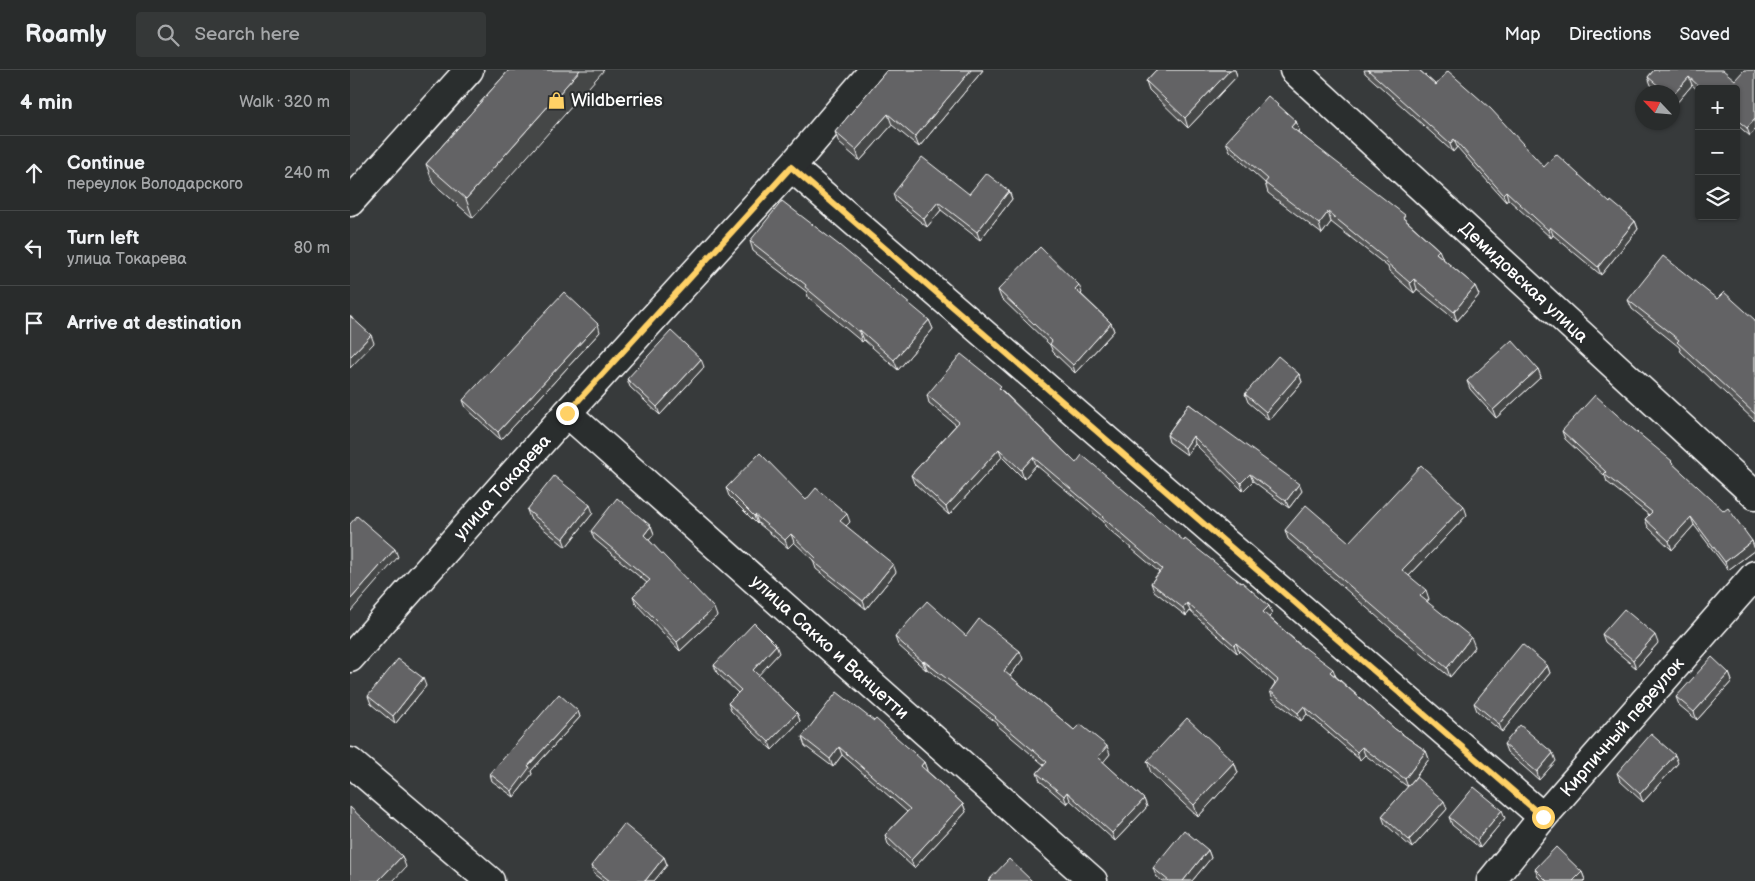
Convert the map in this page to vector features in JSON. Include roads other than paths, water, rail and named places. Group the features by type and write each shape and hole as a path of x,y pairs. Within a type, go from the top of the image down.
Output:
{"street":[{"path":"350,202 469,70"},
{"name":"улица Токарева","path":"350,658 567,413 791,167 874,70"},
{"name":"Демидовская улица","path":"1294,70 1755,495"},
{"path":"791,167 1543,817"},
{"name":"улица Сакко и Ванцетти","path":"567,413 1093,881"},
{"name":"Кирпичный переулок","path":"1491,881 1543,817 1755,575"},
{"path":"350,762 490,881"}],"place":[{"name":"Wildberries","path":"557,100"}]}
